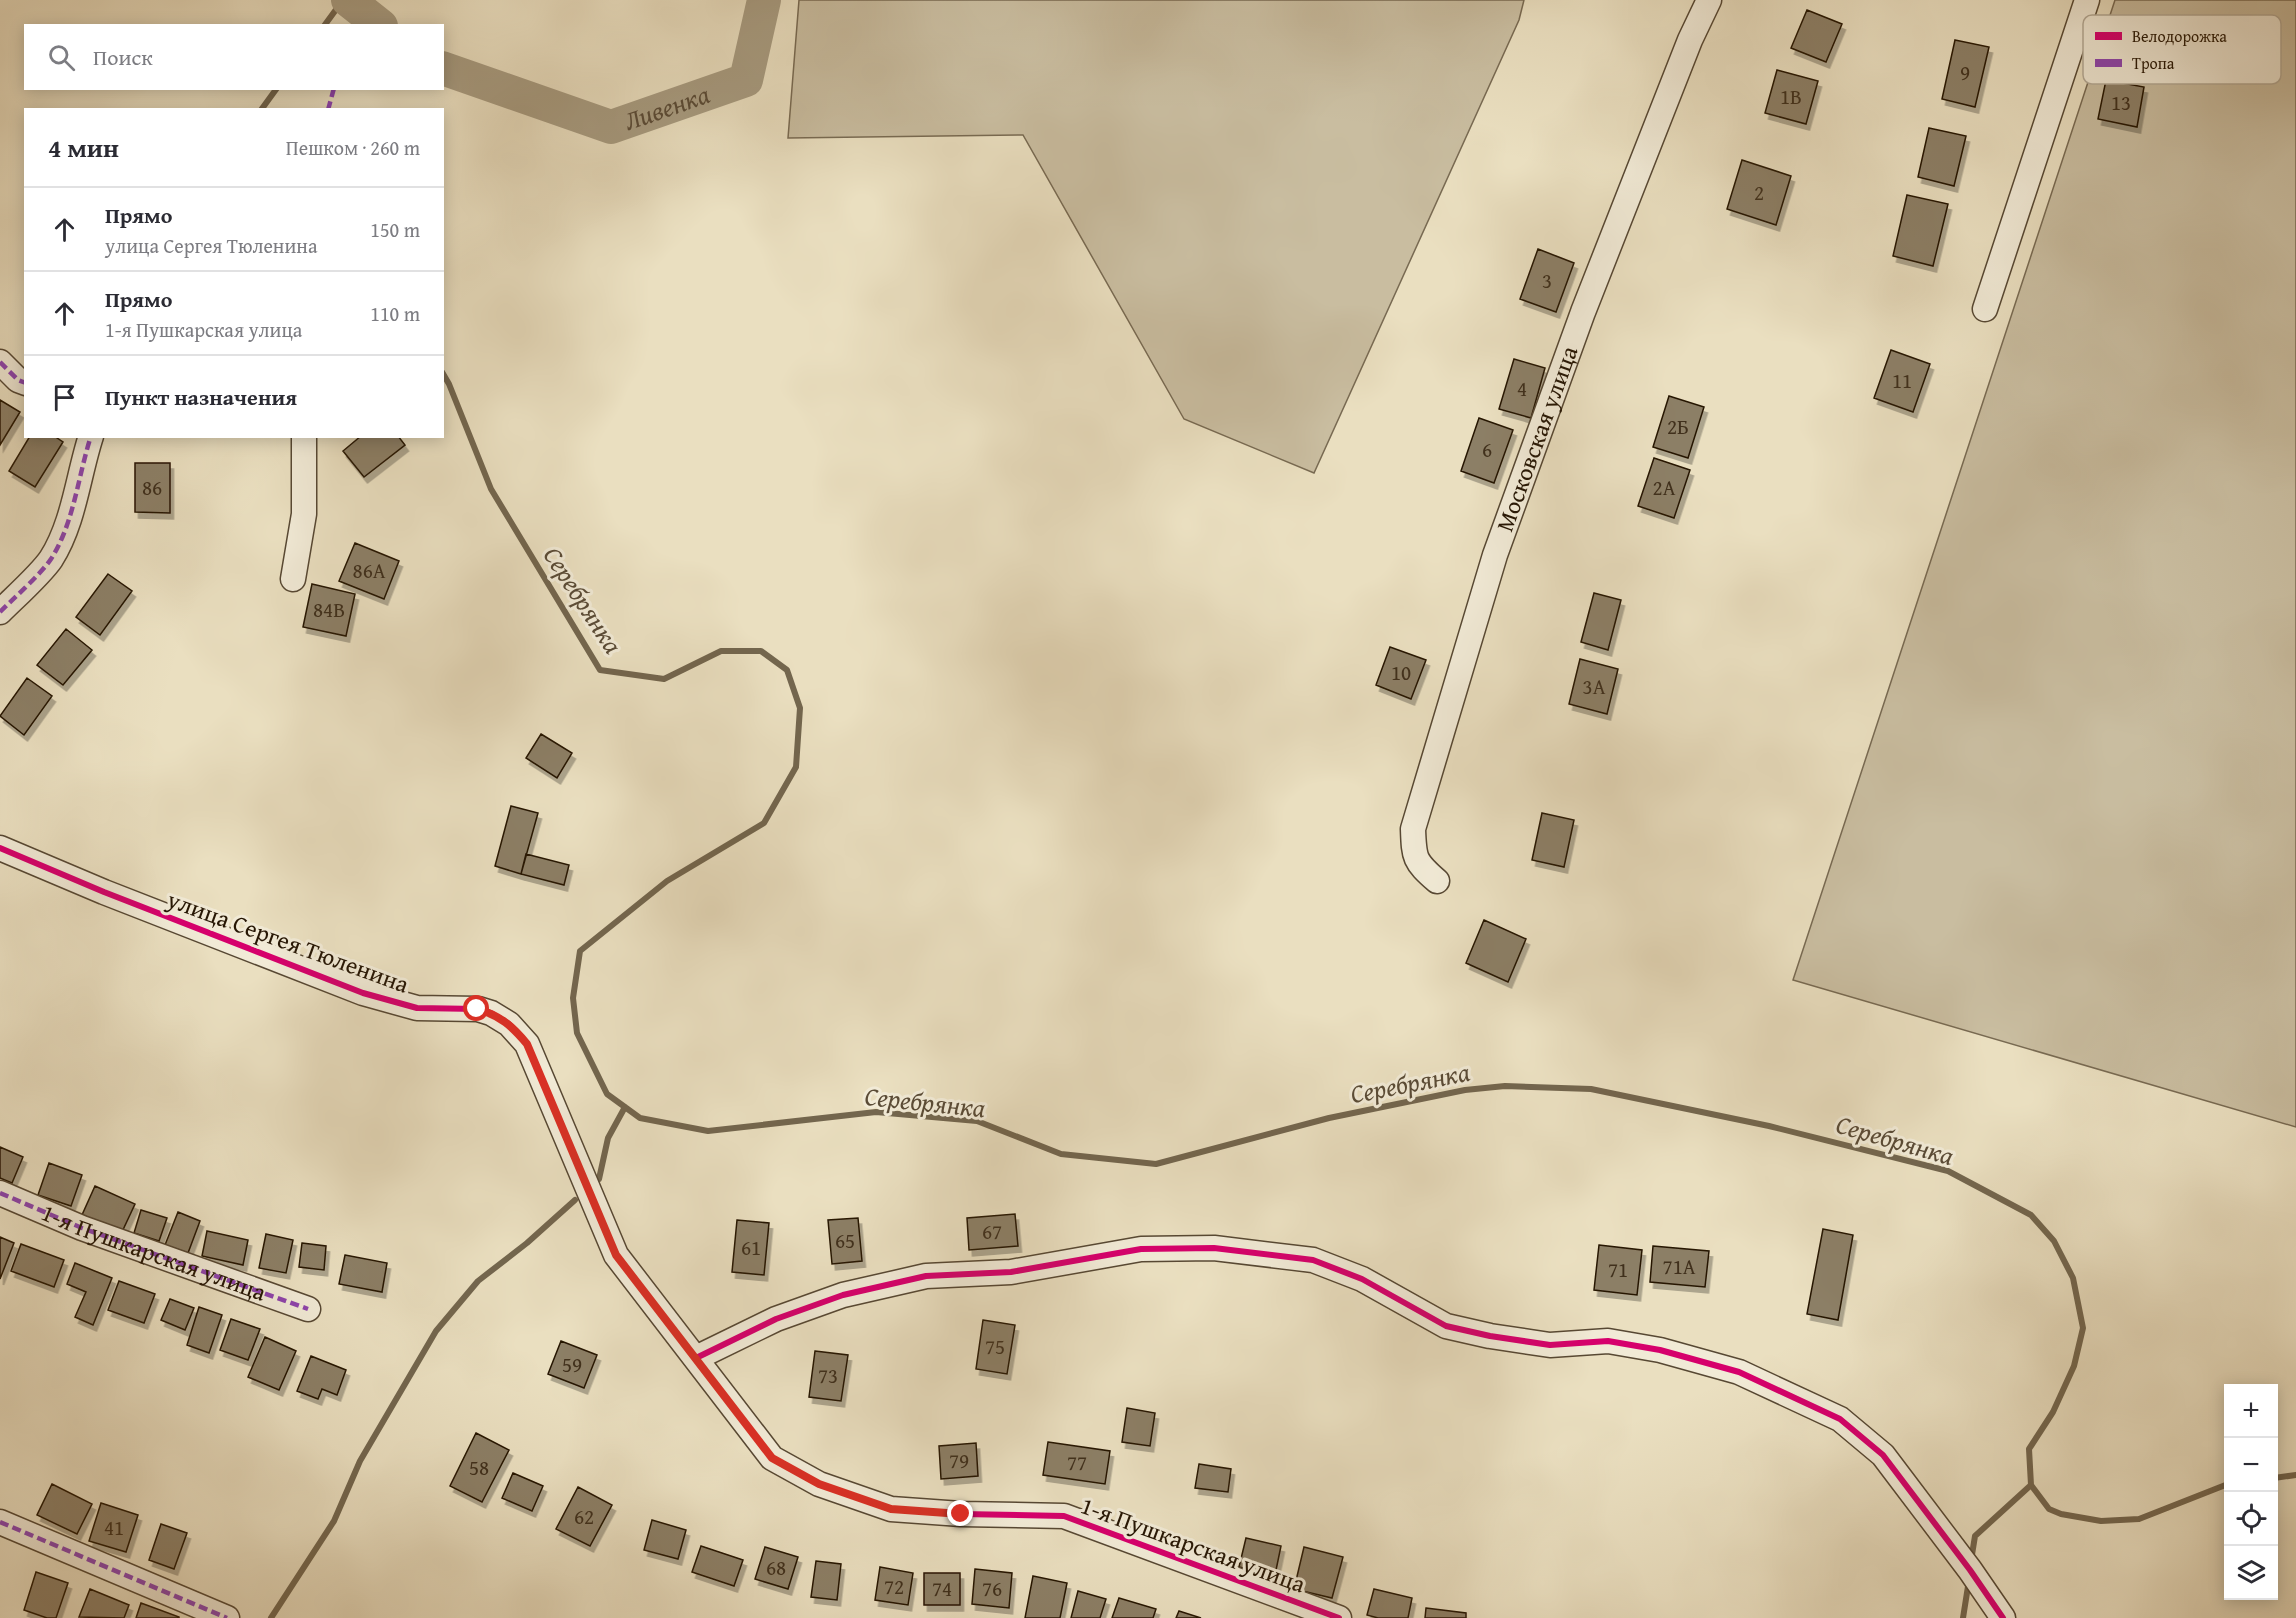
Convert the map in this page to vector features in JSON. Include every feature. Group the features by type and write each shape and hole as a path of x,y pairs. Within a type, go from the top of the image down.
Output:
{"street":[{"name":"Московская улица","path":"1437,880 1424,870 1414,856 1413,829 1495,555 1583,312 1687,48 1709,0"},
{"path":"1985,309 2087,0"},
{"path":"0,362 18,380 24,382"},
{"path":"0,612 51,559 71,513 82,462 90,438"},
{"path":"293,579 304,514 304,438"},
{"name":"улица Сергея Тюленина","path":"0,848 104,892 363,993 417,1008 477,1009 491,1012 509,1024 527,1044 616,1255 696,1358"},
{"name":"1-я Пушкарская улица","path":"0,1193 82,1228 308,1309"},
{"path":"696,1358 776,1319 843,1295 926,1276 1011,1272 1141,1249 1214,1248 1313,1260 1362,1279 1446,1326 1490,1336 1550,1345 1608,1341 1660,1350 1739,1372 1840,1419 1883,1455 1970,1570 2003,1618"},
{"name":"1-я Пушкарская улица","path":"696,1358 772,1458 819,1484 891,1509 961,1514 1064,1516 1339,1618"},
{"path":"0,1522 227,1618"}],"shaded area":[{"path":"799,0 1524,0 1519,20 1314,473 1184,419 1023,135 788,138"},
{"path":"2115,0 2296,0 2296,1127 1793,980 2087,84 2281,84 2281,15 2110,15"}],"building":[{"path":"1807,10 1842,24 1826,62 1791,48"},
{"path":"1955,40 1989,47 1975,107 1942,99"},
{"path":"1777,70 1818,81 1806,124 1765,113"},
{"path":"2105,84 2144,87 2137,127 2098,119"},
{"path":"1929,128 1966,136 1954,186 1918,177"},
{"path":"1742,160 1791,176 1776,225 1727,209"},
{"path":"1907,195 1948,204 1933,266 1893,256"},
{"path":"1538,249 1574,263 1556,312 1520,299"},
{"path":"1891,350 1930,364 1913,412 1874,398"},
{"path":"1514,359 1545,368 1531,418 1499,409"},
{"path":"1669,396 1704,407 1688,458 1653,447"},
{"path":"0,400 20,412 0,445"},
{"path":"1479,418 1513,430 1494,483 1461,471"},
{"path":"29,438 57,438 63,442 35,487 9,471"},
{"path":"359,438 400,438 405,445 364,477 343,451"},
{"path":"1654,458 1690,470 1674,518 1638,506"},
{"path":"135,463 170,463 170,513 135,512"},
{"path":"355,543 399,561 384,599 339,581"},
{"path":"108,574 132,591 100,635 76,617"},
{"path":"312,584 355,594 346,636 303,627"},
{"path":"1594,593 1621,600 1608,650 1581,642"},
{"path":"66,629 92,650 63,685 37,665"},
{"path":"1390,647 1426,660 1411,699 1376,685"},
{"path":"1580,659 1618,669 1607,714 1569,704"},
{"path":"27,678 52,696 24,735 0,716"},
{"path":"541,734 572,753 557,778 526,758"},
{"path":"511,806 538,813 521,874 495,866"},
{"path":"1542,813 1574,820 1564,867 1532,860"},
{"path":"526,854 569,865 564,885 521,874"},
{"path":"1484,920 1526,939 1508,982 1466,963"},
{"path":"0,1147 23,1157 12,1183 0,1178"},
{"path":"49,1163 82,1175 71,1206 38,1195"},
{"path":"95,1186 135,1204 121,1234 82,1215"},
{"path":"141,1210 167,1218 159,1241 134,1233"},
{"path":"178,1212 200,1221 188,1253 165,1245"},
{"path":"1015,1214 1018,1246 969,1250 967,1218"},
{"path":"858,1218 862,1261 832,1264 828,1220"},
{"path":"737,1220 769,1223 764,1275 732,1272"},
{"path":"1823,1229 1853,1235 1838,1320 1807,1314"},
{"path":"207,1231 248,1240 243,1265 202,1256"},
{"path":"266,1234 293,1240 286,1273 259,1268"},
{"path":"0,1237 14,1243 0,1279"},
{"path":"302,1243 326,1246 324,1270 299,1267"},
{"path":"21,1244 64,1260 54,1287 11,1271"},
{"path":"1599,1245 1642,1250 1637,1295 1594,1290"},
{"path":"1653,1246 1709,1251 1705,1287 1650,1282"},
{"path":"345,1255 387,1263 382,1292 339,1284"},
{"path":"75,1263 112,1278 93,1325 75,1317 86,1292 67,1284"},
{"path":"119,1281 155,1294 144,1323 108,1310"},
{"path":"170,1299 194,1308 185,1330 161,1320"},
{"path":"199,1307 222,1315 209,1353 187,1345"},
{"path":"231,1319 260,1329 248,1360 220,1350"},
{"path":"983,1320 1015,1325 1007,1374 976,1369"},
{"path":"265,1337 296,1351 279,1390 248,1377"},
{"path":"561,1341 597,1355 584,1388 548,1374"},
{"path":"815,1351 848,1355 841,1401 809,1397"},
{"path":"311,1356 346,1370 337,1395 322,1389 318,1399 297,1391"},
{"path":"1127,1408 1155,1413 1150,1446 1122,1442"},
{"path":"476,1433 509,1450 482,1502 450,1486"},
{"path":"1048,1442 1110,1451 1105,1484 1043,1475"},
{"path":"976,1443 978,1476 941,1479 939,1446"},
{"path":"1199,1464 1231,1469 1228,1492 1195,1488"},
{"path":"513,1473 543,1486 532,1511 502,1498"},
{"path":"52,1484 92,1504 77,1534 37,1515"},
{"path":"578,1487 612,1505 590,1546 556,1529"},
{"path":"101,1503 138,1515 126,1552 89,1541"},
{"path":"652,1520 686,1530 678,1559 644,1550"},
{"path":"161,1524 187,1533 174,1569 149,1560"},
{"path":"1246,1538 1281,1546 1275,1575 1239,1567"},
{"path":"701,1546 743,1560 734,1586 692,1572"},
{"path":"765,1547 798,1557 788,1589 755,1579"},
{"path":"1304,1547 1343,1557 1332,1598 1294,1589"},
{"path":"816,1561 841,1564 837,1600 811,1597"},
{"path":"880,1567 913,1573 908,1605 875,1600"},
{"path":"975,1569 1012,1573 1009,1608 972,1604"},
{"path":"36,1572 68,1583 56,1618 47,1618 24,1610"},
{"path":"924,1573 960,1573 960,1605 924,1605"},
{"path":"1033,1576 1067,1583 1060,1618 1025,1618"},
{"path":"90,1589 129,1605 124,1618 79,1617"},
{"path":"1374,1589 1412,1598 1408,1618 1378,1618 1367,1615"},
{"path":"1078,1591 1106,1599 1100,1618 1071,1618"},
{"path":"1119,1598 1156,1609 1153,1618 1112,1618"},
{"path":"141,1603 179,1617 179,1618 136,1618"},
{"path":"1426,1608 1466,1613 1466,1618 1425,1618"},
{"path":"1179,1611 1201,1618 1176,1618"}],"waterway":[{"path":"325,24 343,0"},
{"name":"Ливенка","path":"348,0 378,24"},
{"name":"Ливенка","path":"444,69 611,127 746,80 764,0"},
{"path":"262,108 276,90"},
{"name":"Серебрянка","path":"444,375 491,489 600,670 664,679 721,651 761,651 787,670 800,708 796,767 764,823 667,881 580,951 573,998 577,1033 607,1094 640,1118 708,1131 876,1112 977,1121 1061,1154 1156,1164 1329,1118 1465,1090 1505,1086 1591,1089 1769,1126 1948,1171 2031,1215 2054,1241 2073,1278 2083,1328 2074,1366 2053,1412 2029,1449 2031,1485 2049,1509 2061,1514 2101,1521 2139,1519 2224,1486"},
{"path":"599,1179 608,1138 625,1107"},
{"path":"271,1618 334,1521 360,1461 436,1331 478,1281 527,1243 575,1200"},
{"name":"Серебрянка","path":"2278,1477 2296,1475"},
{"path":"1971,1561 1975,1536 2031,1485"},
{"path":"1963,1618 1969,1580"}],"marked path":[{"path":"329,108 333,90"},
{"path":"0,362 18,380 24,382"},
{"path":"0,612 41,572 59,545 70,515 90,438"},
{"path":"0,1193 82,1228 308,1309"},
{"path":"0,1522 227,1618"}],"cycle path":[{"path":"0,848 104,892 363,993 417,1008 478,1009 491,1013 509,1024 527,1044 616,1255 772,1458 819,1484 891,1509 961,1514 1064,1516 1339,1618"},
{"path":"696,1358 776,1319 843,1295 926,1276 1011,1272 1141,1249 1214,1248 1313,1260 1362,1279 1446,1326 1490,1336 1550,1345 1608,1341 1660,1350 1739,1372 1840,1419 1883,1455 1970,1570 2003,1618"}],"route":[{"path":"477,1009 491,1012 502,1018 527,1044 616,1255 772,1458 819,1484 891,1509 961,1514"}]}
